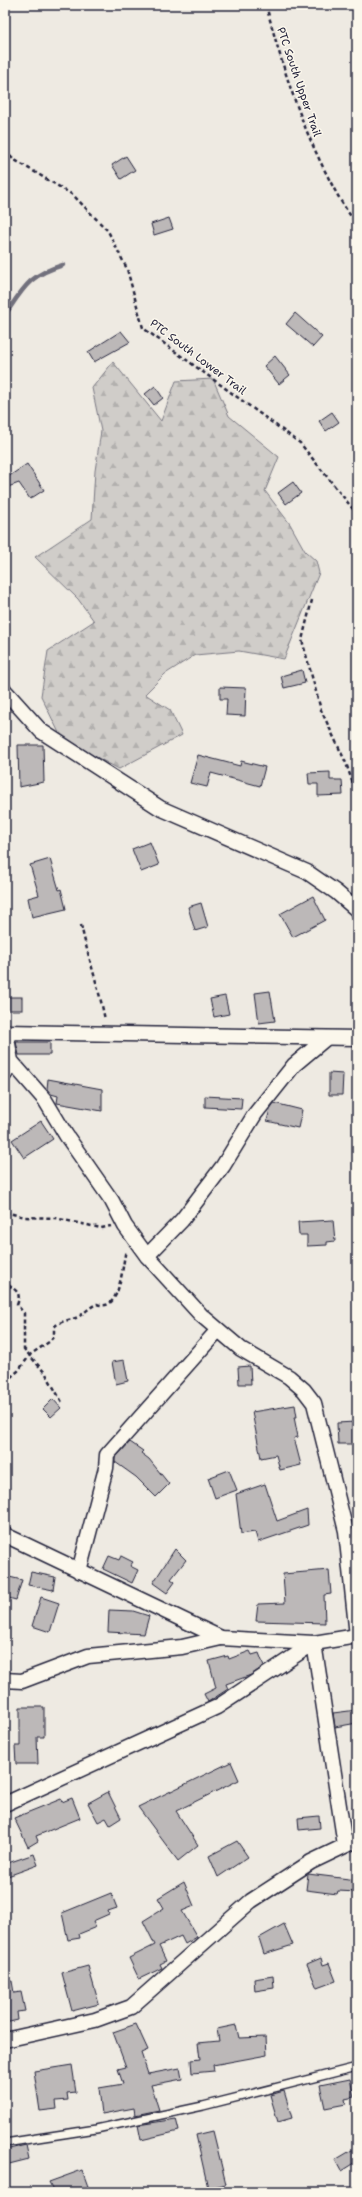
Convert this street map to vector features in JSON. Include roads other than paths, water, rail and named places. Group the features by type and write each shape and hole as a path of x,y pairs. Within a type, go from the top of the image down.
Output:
{"street":[{"path":"5,690 41,731 57,743 160,808 307,872 336,892 357,910"},
{"path":"5,1680 22,1681 88,1656 182,1647 221,1638 314,1643 357,1636 346,1531 314,1403 304,1390 289,1377 240,1349 218,1330 201,1315 147,1256 125,1226 112,1201 66,1135 45,1100 11,1060 6,1032 325,1039 357,1038"},
{"path":"147,1256 182,1220 223,1166 255,1114 294,1066 325,1039"},
{"path":"5,1074 11,1060"},
{"path":"80,1571 106,1468 107,1456 218,1330"},
{"path":"5,1535 221,1638"},
{"path":"5,1804 217,1707 314,1643"},
{"path":"5,2040 95,2020 130,2007 251,1901 311,1862 351,1842 314,1643"}],"lane":[{"path":"5,2143 119,2124 203,2106 357,2067"}],"waterway":[{"path":"5,315 28,283 42,273 63,265"}]}
